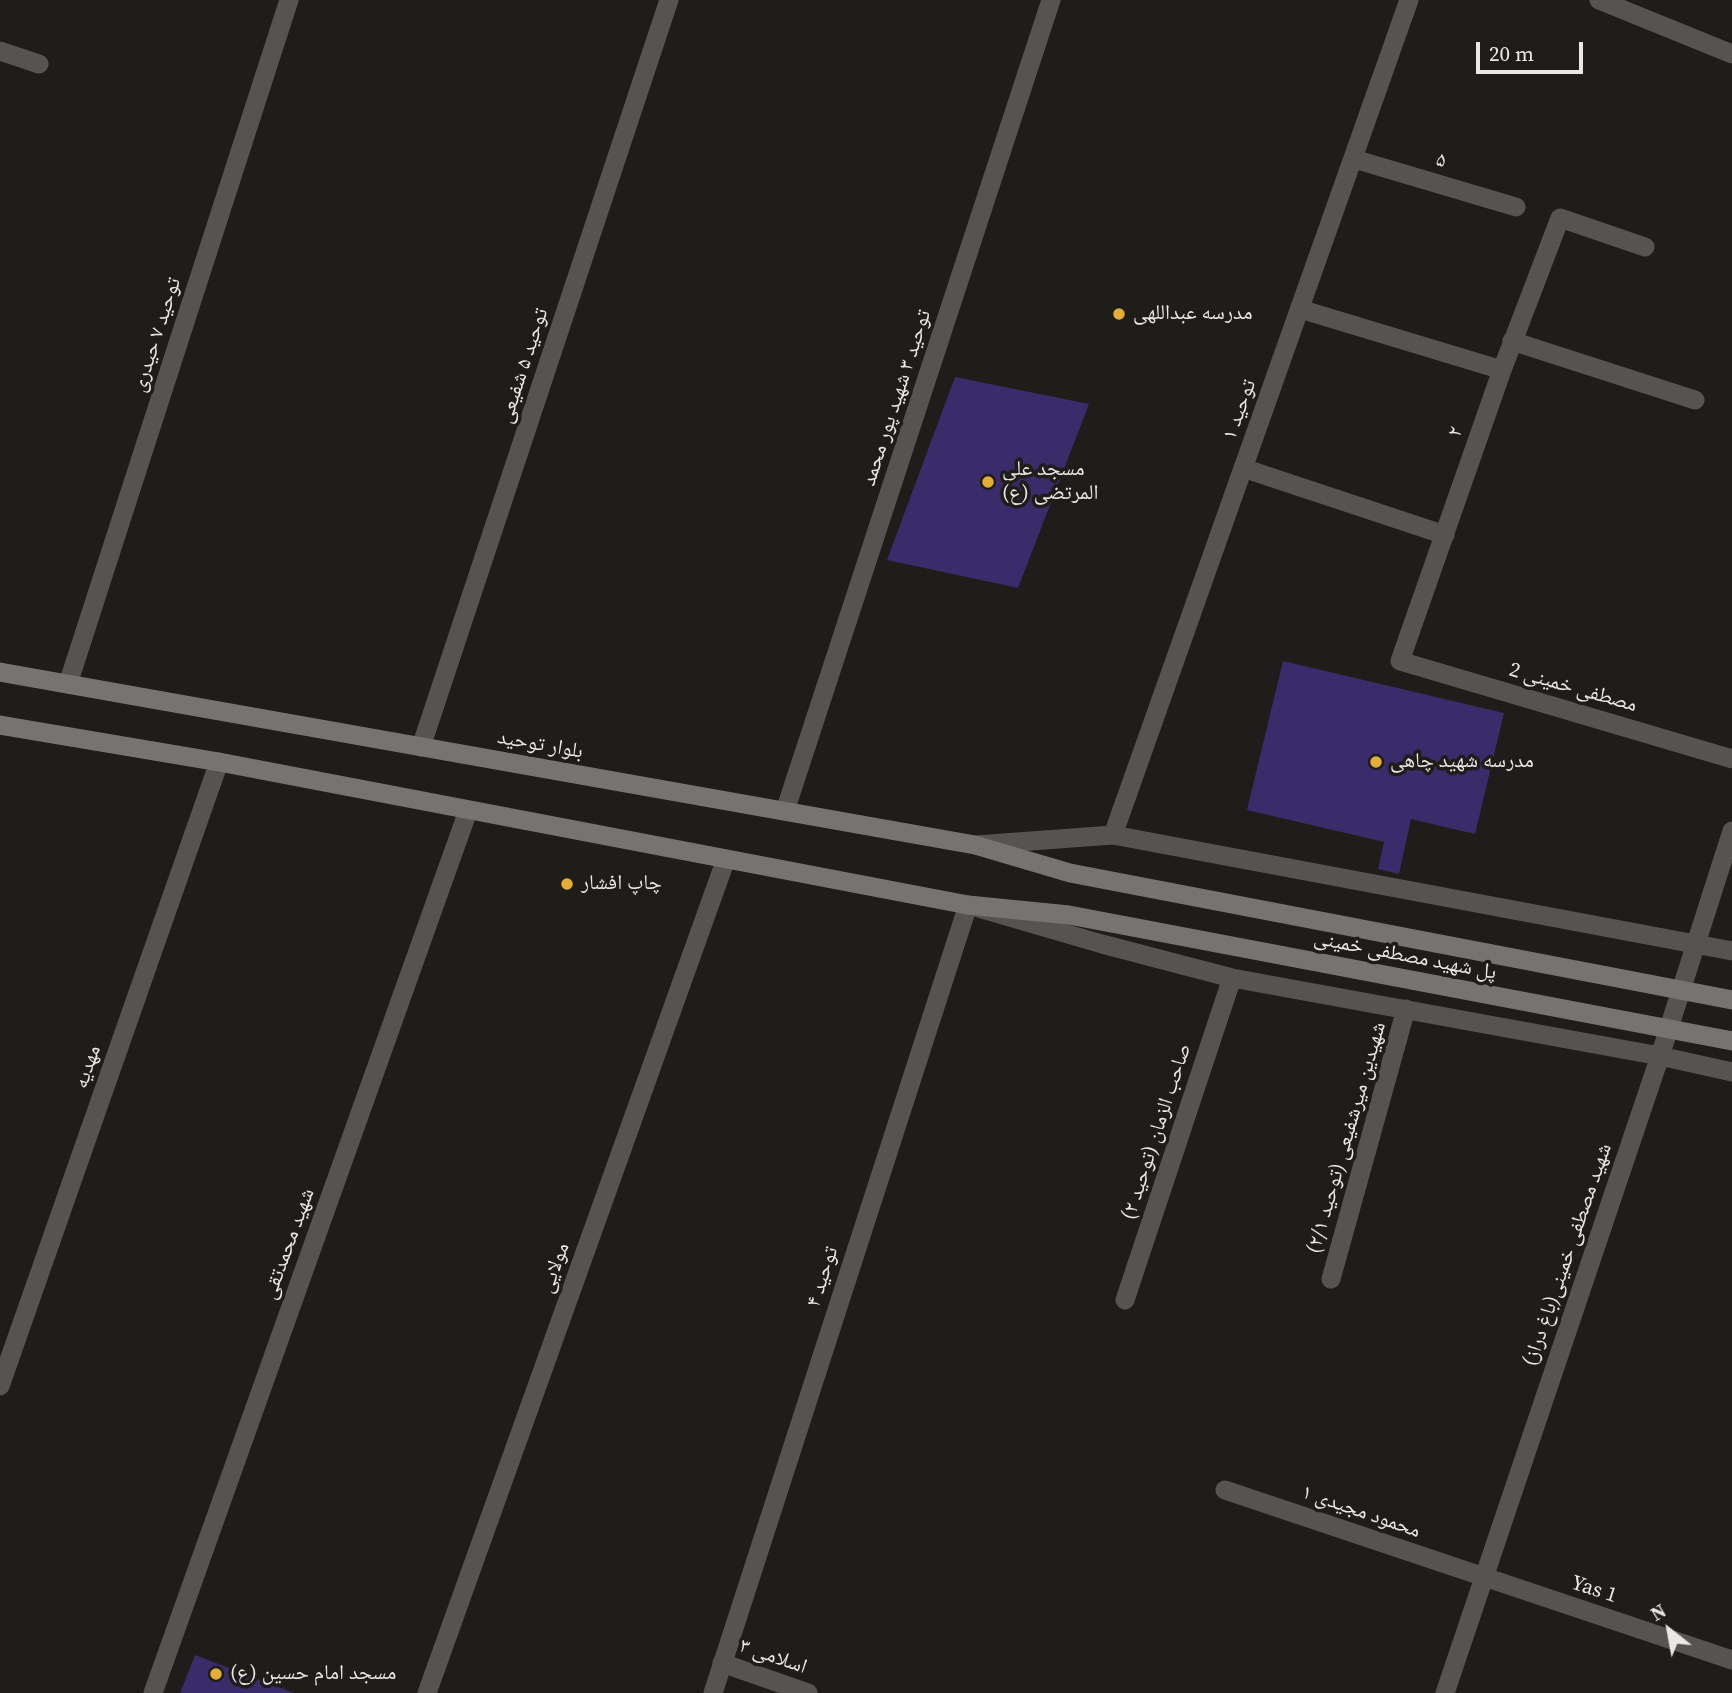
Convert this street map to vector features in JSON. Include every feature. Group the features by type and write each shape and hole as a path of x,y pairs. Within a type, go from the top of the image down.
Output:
{"main road":[{"name":"بلوار توحید","path":"0,672 975,845 1070,873"},
{"path":"0,725 219,762 968,905"},
{"name":"پل شهید مصطفی خمینی","path":"1070,873 1732,1000"},
{"name":"پل شهید مصطفی خمینی","path":"968,905 1069,915 1732,1041"}],"street":[{"name":"توحید ۷ حیدری","path":"68,684 289,0"},
{"name":"توحید ۵ شفیعی","path":"421,747 669,0"},
{"name":"توحید ۳ شهيد پور محمد","path":"785,811 1051,0"},
{"name":"توحید ۱","path":"1113,835 1409,0"},
{"path":"1599,0 1732,54"},
{"path":"0,51 39,64"},
{"name":"۵","path":"1354,159 1516,207"},
{"name":"۲","path":"1400,661 1502,370 1560,218 1645,247"},
{"path":"1300,309 1502,370"},
{"path":"1513,341 1695,400"},
{"path":"1243,468 1445,535"},
{"name":"مصطفی خمینی 2","path":"1400,661 1732,759"},
{"name":"مهدیه","path":"0,1386 219,762"},
{"name":"شهید محمدتقی","path":"153,1693 468,810"},
{"name":"شهید مصطفی خمینی(باغ دراز)","path":"1445,1693 1660,1056 1732,831"},
{"path":"975,845 1113,835 1732,951"},
{"name":"مولایی","path":"427,1693 726,859"},
{"path":"968,905 1232,978 1660,1056 1732,1072"},
{"name":"توحید ۴","path":"713,1693 968,905"},
{"name":"صاحب الزمان (توحید ۲)","path":"1125,1300 1232,978"},
{"name":"شهیدین میرشفیعی (توحید ۲/۱)","path":"1331,1279 1406,1009"},
{"name":"۱ محمود مجیدی","path":"1225,1490 1482,1577"},
{"name":"Yas 1","path":"1482,1577 1732,1660"},
{"name":"۳ اسلامی","path":"722,1663 808,1693"}],"building":[{"name":"مسجد علی المرتضی (ع)","path":"955,377 1089,404 1018,588 887,560"},
{"name":"مدرسه شهید چاهی","path":"1283,661 1504,713 1475,834 1411,819 1399,874 1378,869 1384,842 1247,810"},
{"name":"مسجد امام حسین (ع)","path":"195,1655 294,1693 180,1693"}],"place":[{"name":"مدرسه عبداللهی","path":"1119,314"},
{"name":"مسجد علی المرتضی (ع)","path":"988,482"},
{"name":"مدرسه شهید چاهی","path":"1376,762"},
{"name":"چاپ افشار","path":"567,884"},
{"name":"مسجد امام حسین (ع)","path":"216,1674"}]}
